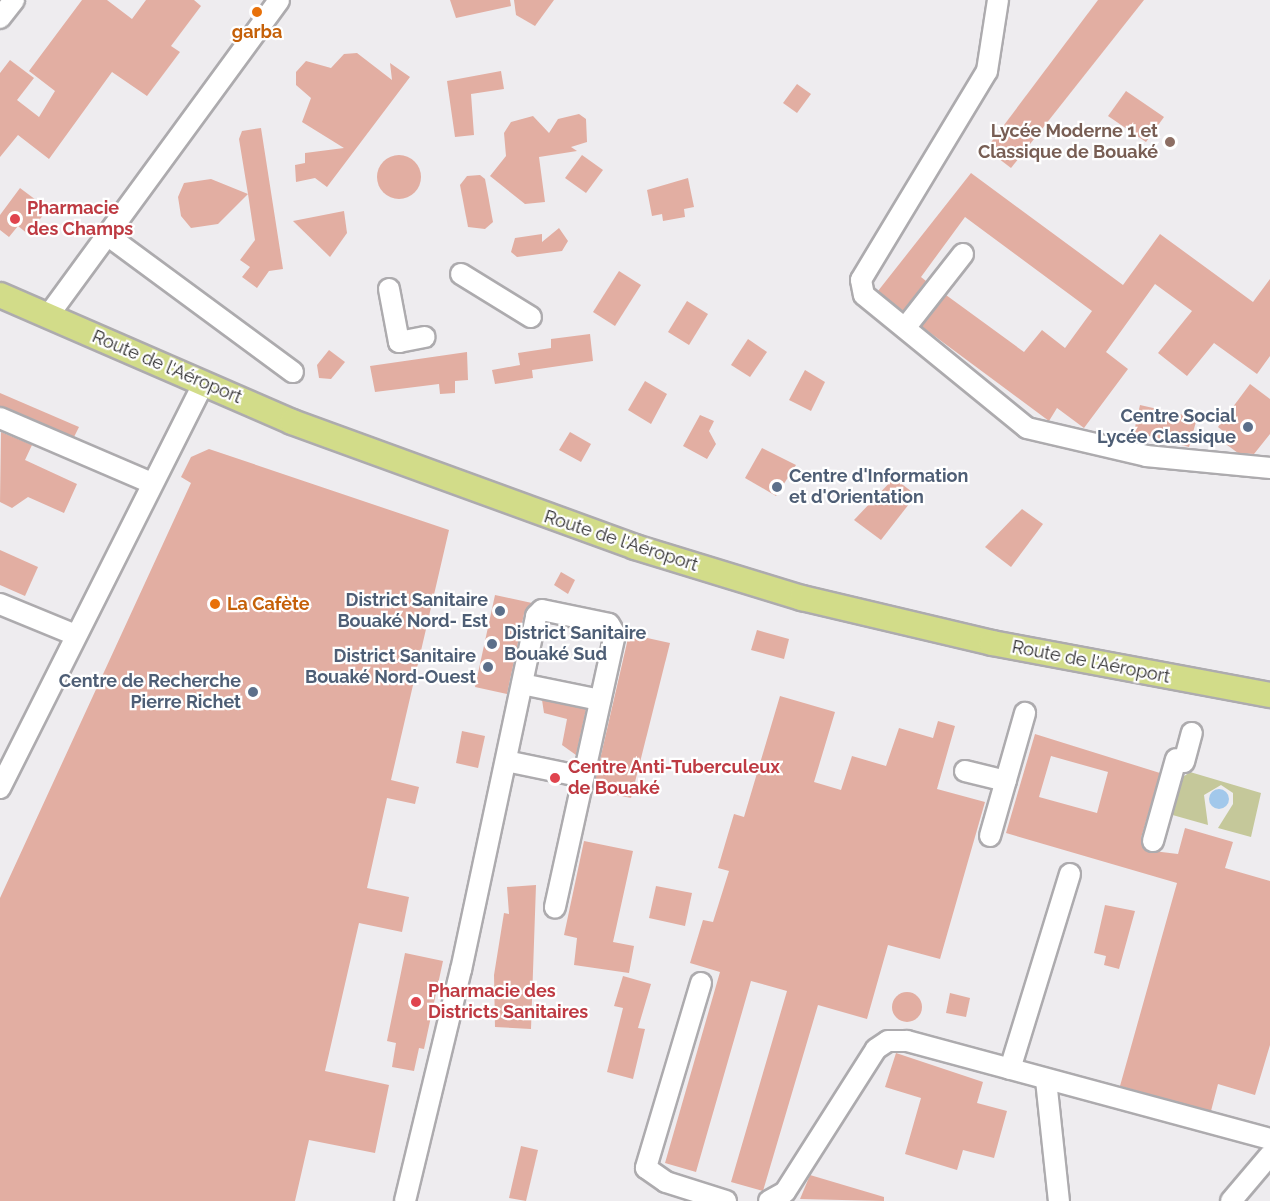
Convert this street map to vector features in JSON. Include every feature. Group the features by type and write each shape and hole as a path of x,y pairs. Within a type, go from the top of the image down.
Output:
{"main road":[{"name":"Route de l'Aéroport","path":"0,296 446,482 802,598 992,643 1270,695"}],"street":[{"path":"0,18 14,0"},
{"path":"48,316 279,0"},
{"path":"998,0 987,71 861,280 864,295 1027,428 1146,456 1270,468"},
{"path":"107,235 292,372"},
{"path":"905,328 963,254"},
{"path":"461,274 531,317"},
{"path":"389,289 399,342 425,337"},
{"path":"0,788 73,634 204,382"},
{"path":"0,418 152,483"},
{"path":"2,609 73,634"},
{"path":"405,1201 538,612 576,617 614,627 555,908"},
{"path":"522,684 600,700"},
{"path":"990,836 1025,713"},
{"path":"1153,842 1180,760 1192,733"},
{"path":"506,761 583,777"},
{"path":"964,771 1006,781"},
{"path":"1010,1069 1070,874"},
{"path":"701,983 646,1168 675,1186 726,1201"},
{"path":"770,1201 785,1192 876,1049 888,1041 1010,1069 1270,1140"},
{"path":"1046,1080 1059,1201"},
{"path":"1231,1201 1270,1155"}],"green space":[{"path":"1190,772 1261,793 1251,837 1218,828 1233,804 1233,793 1221,785 1204,795 1208,825 1169,814 1180,779"}],"water":[{"path":"1219,789 1226,792 1229,799 1226,806 1219,809 1212,806 1209,799 1212,792"}],"building":[{"path":"82,0 107,0 132,19 146,0 194,0 201,6 171,46 180,52 147,96 112,72 49,159 18,135 0,157 0,73 10,60 34,78 17,100 39,117 55,91 29,71"},
{"path":"450,0 510,0 511,6 456,18"},
{"path":"514,0 554,0 535,26 516,15"},
{"path":"1098,0 1144,0 1011,168 986,149"},
{"path":"357,53 392,80 390,63 410,77 327,187 315,178 296,182 295,165 305,163 305,153 344,148 302,122 311,98 296,85 296,72 306,61 331,68 344,54"},
{"path":"501,71 504,89 471,94 474,135 455,137 447,81"},
{"path":"797,84 811,94 797,113 783,103"},
{"path":"1126,91 1164,117 1146,142 1108,116"},
{"path":"579,114 586,119 587,142 571,147 577,151 539,157 545,202 525,204 490,176 506,156 504,133 511,122 533,116 549,133 558,119"},
{"path":"261,128 283,269 269,271 257,288 242,277 250,267 240,260 255,240 239,139 242,131"},
{"path":"399,155 414,162 421,177 414,192 399,199 384,192 377,177 384,162"},
{"path":"582,155 603,170 586,193 565,178"},
{"path":"971,173 1123,285 1160,234 1253,302 1270,279 1270,356 1257,374 1214,343 1187,376 1158,353 1192,311 1155,284 1106,352 1128,369 1084,428 1057,408 1049,421 921,326 946,295 1024,352 1042,330 1065,348 1092,311 965,217 921,277 926,281 903,311 878,291"},
{"path":"480,175 485,179 493,222 485,229 468,227 460,185 467,176"},
{"path":"688,178 694,207 684,209 685,217 663,221 662,214 652,216 647,190"},
{"path":"211,179 248,194 218,224 191,228 181,216 178,197 184,183"},
{"path":"20,188 48,209 28,234 18,226 9,237 0,230 0,215"},
{"path":"344,211 347,233 330,257 293,221"},
{"path":"559,228 568,241 562,251 517,257 511,252 515,238 542,234 542,242"},
{"path":"619,271 641,285 615,326 593,312"},
{"path":"687,301 708,314 689,345 668,332"},
{"path":"590,334 593,361 532,370 533,378 495,384 492,370 520,365 518,353 551,348 551,339"},
{"path":"748,339 767,352 750,377 731,365"},
{"path":"329,350 345,362 331,379 319,378 317,365"},
{"path":"467,352 468,380 455,381 455,393 440,394 439,384 375,392 370,366"},
{"path":"805,370 825,382 811,411 789,400"},
{"path":"645,381 667,394 651,424 628,410"},
{"path":"1250,384 1270,399 1270,434 1254,454 1238,453 1223,442 1228,435 1218,427"},
{"path":"0,393 79,427 74,437 0,406"},
{"path":"1140,405 1197,418 1189,447 1134,432"},
{"path":"700,415 714,421 709,431 716,444 707,459 683,446"},
{"path":"1,432 32,445 25,460 77,484 64,513 28,497 12,508 0,502"},
{"path":"570,432 591,444 581,462 559,450"},
{"path":"762,448 796,465 776,496 745,478"},
{"name":"Centre de Recherche Pierre Richet","path":"209,449 449,530 391,780 419,787 415,804 387,798 367,888 409,897 402,932 359,923 325,1071 389,1085 375,1153 309,1140 295,1201 0,1201 0,898 191,483 181,477 191,457"},
{"path":"894,478 916,495 881,540 854,520"},
{"path":"1022,509 1043,524 1011,567 985,547"},
{"path":"0,550 38,567 25,596 0,585"},
{"path":"561,572 575,580 568,594 554,585"},
{"path":"495,595 532,603 524,614 507,694 475,687"},
{"path":"757,630 789,639 784,659 751,650"},
{"path":"629,634 670,643 631,798 593,790"},
{"path":"780,696 835,712 814,782 841,790 852,756 886,766 899,728 933,738 938,721 955,726 937,789 985,802 940,959 888,945 867,1019 818,1005 763,1191 731,1182 787,991 751,981 696,1172 665,1163 720,972 690,963 703,920 713,922 729,871 718,868 734,814 744,817"},
{"path":"542,700 586,709 576,755 562,745 567,719 544,713"},
{"path":"462,731 485,736 478,768 456,763"},
{"path":"1035,734 1160,773 1141,838 1145,850 1178,854 1185,828 1233,842 1225,868 1270,881 1270,1045 1255,1095 1218,1084 1211,1111 1120,1086 1177,883 1006,833","holes":["1051,756 1108,772 1097,813 1039,797"]},
{"path":"584,841 633,851 613,942 634,946 629,973 574,965 577,938 564,935"},
{"path":"536,885 531,1029 495,1027 494,975 504,913 509,914 507,887"},
{"path":"656,886 692,893 685,926 649,918"},
{"path":"1105,905 1135,911 1119,969 1104,965 1106,956 1094,953"},
{"path":"405,953 443,961 424,1049 419,1048 414,1071 392,1067 396,1043 387,1041"},
{"path":"623,976 651,984 638,1028 645,1029 633,1079 607,1072 623,1008 614,1006"},
{"path":"907,992 913,993 921,1001 921,1013 913,1021 907,1022 901,1021 893,1013 892,1007 893,1001 901,993"},
{"path":"950,993 970,998 966,1017 946,1013"},
{"path":"896,1053 983,1082 977,1103 1007,1111 994,1158 963,1150 957,1170 905,1154 921,1098 885,1087"},
{"path":"521,1146 538,1150 526,1201 509,1198"},
{"path":"810,1175 884,1197 884,1201 800,1199"}],"place":[{"name":"garba","path":"257,12"},
{"name":"Lycée Moderne 1 et Classique de Bouaké","path":"1170,142"},
{"name":"Pharmacie des Champs","path":"15,219"},
{"name":"Centre Social Lycée Classique","path":"1248,427"},
{"name":"Centre d'Information et d'Orientation","path":"777,487"},
{"name":"La Cafète","path":"215,604"},
{"name":"District Sanitaire Bouaké Nord- Est","path":"500,611"},
{"name":"District Sanitaire Bouaké Sud","path":"492,644"},
{"name":"District Sanitaire Bouaké Nord-Ouest","path":"488,667"},
{"name":"Centre de Recherche Pierre Richet","path":"253,692"},
{"name":"Centre Anti-Tuberculeux de Bouaké","path":"555,778"},
{"name":"Pharmacie des Districts Sanitaires","path":"416,1002"}]}
